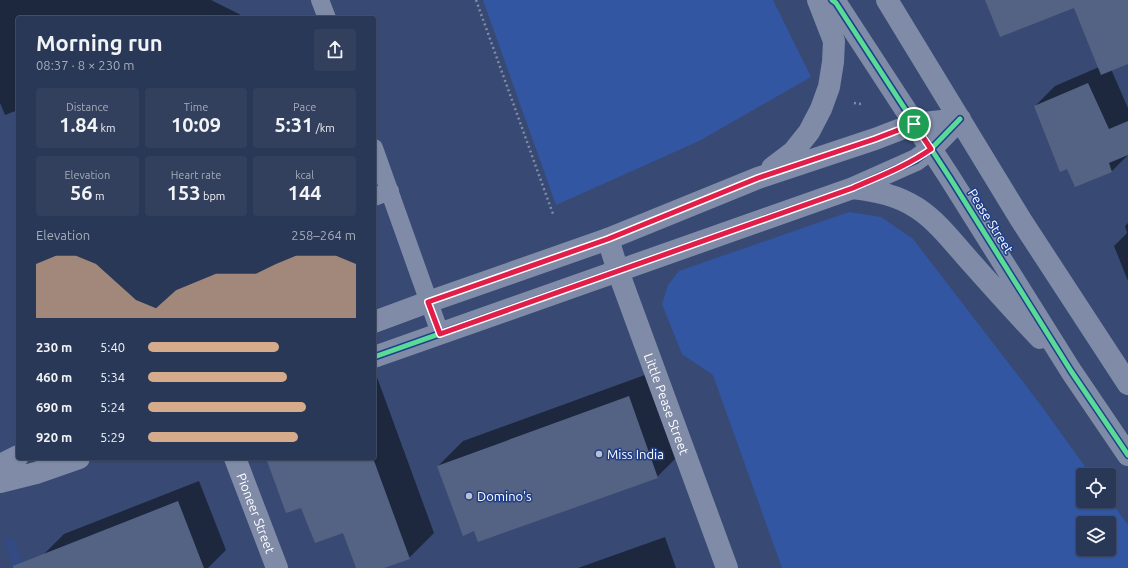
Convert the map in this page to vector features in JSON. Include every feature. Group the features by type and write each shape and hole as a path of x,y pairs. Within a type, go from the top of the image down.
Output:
{"street":[{"path":"758,178 793,152 809,132 821,109 829,87 833,62 834,41 818,0"},
{"name":"Pease Street","path":"832,0 836,3 931,149 1071,371 1128,455"},
{"name":"Pease Street","path":"887,0 1021,220 1128,384"},
{"path":"376,321 608,239 758,178 875,139 914,124 960,119"},
{"path":"376,357 853,188 916,160 931,149 960,119"},
{"path":"853,188 883,192 900,198 934,220 1004,301 1071,371"},
{"name":"Little Pease Street","path":"608,239 618,271 727,568"},
{"path":"0,465 16,457"},
{"path":"0,482 36,473 73,460"},
{"name":"Pioneer Street","path":"236,460 277,568"}],"lane":[{"path":"320,0 325,16"},
{"path":"376,160 382,194 440,334"}],"path":[{"path":"476,0 553,214"}],"shaded area":[{"path":"483,0 773,0 811,77 699,141 556,205"},
{"path":"849,212 881,217 913,239 1040,404 1086,468 1076,468 1076,508 1116,508 1128,525 1128,568 782,568 713,375 682,354 662,304 668,285 679,271"}],"building":[{"path":"985,0 1128,0 1128,64 1101,75 1074,8 1000,37"},
{"path":"1088,83 1109,129 1128,121 1128,155 1109,163 1112,172 1075,187 1067,169 1060,172 1034,106"},
{"path":"629,396 658,478 478,542 474,531 463,536 437,466"},
{"path":"267,460 374,460 410,559 384,568 356,568 343,533 315,543 301,508 286,513"},
{"path":"178,501 204,568 13,568 13,566"}],"waterway":[{"path":"10,542 19,568"}],"cycle path":[{"path":"832,0 836,3 950,178 1071,371 1128,455"},
{"path":"376,356 853,188 916,160 931,149 960,119"}],"place":[{"name":"Miss India","path":"599,454"},
{"name":"Domino's","path":"469,496"}],"route":[{"path":"914,124 931,149 916,160 902,167 853,188 440,334 428,302 608,239 758,178 875,139 914,124"}]}
